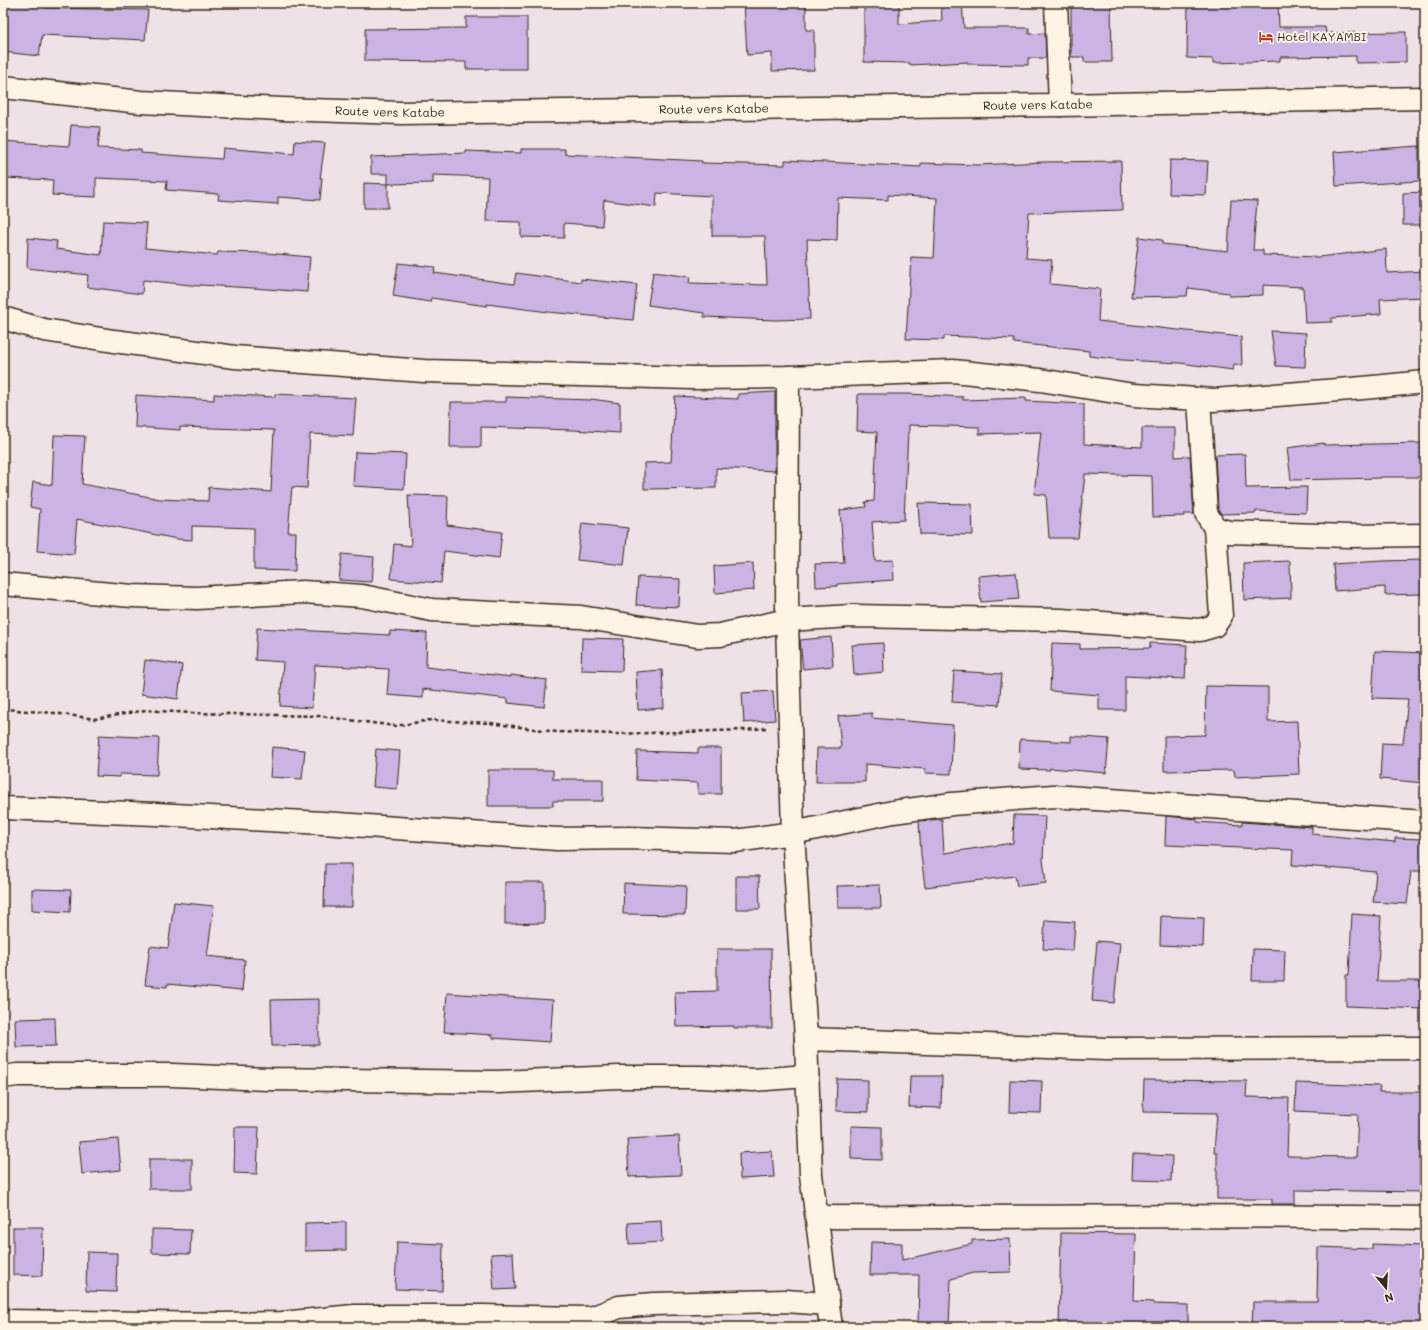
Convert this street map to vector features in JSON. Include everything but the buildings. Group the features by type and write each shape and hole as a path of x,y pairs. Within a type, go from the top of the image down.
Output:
{"street":[{"path":"1056,3 1060,105"},
{"name":"Route vers Katabe","path":"3,87 141,102 401,113 1060,105 1425,98"},
{"path":"3,318 44,330 114,342 235,357 424,371 693,378 788,377 953,371 1040,380 1134,395 1214,400 1425,382"},
{"path":"788,377 787,620 793,833 808,1076 811,1175 831,1327"},
{"path":"3,584 132,596 197,598 303,592 355,596 432,610 580,617 697,636 720,635 787,620 852,616 1061,620 1200,630 1214,626 1221,616 1215,528 1206,514 1199,399"},
{"path":"1215,528 1229,532 1349,536 1425,535"},
{"path":"3,808 308,822 556,839 629,838 735,841 793,833 892,812 952,804 1053,796 1425,822"},
{"path":"806,1039 1106,1049 1425,1048"},
{"path":"3,1077 17,1075 173,1074 269,1079 498,1082 619,1077 702,1077 753,1080 808,1076"},
{"path":"817,1217 987,1218 1212,1216 1425,1218"},
{"path":"3,1322 222,1324 282,1323 354,1316 585,1318 594,1317 619,1307 653,1304 785,1301 828,1304"}],"path":[{"path":"3,709 54,713 95,719 146,710 190,713 319,716 396,726 430,720 490,723 557,732 616,734 745,730 790,725"}],"place":[{"name":"Hotel KAYAMBI","path":"1266,37"}]}
